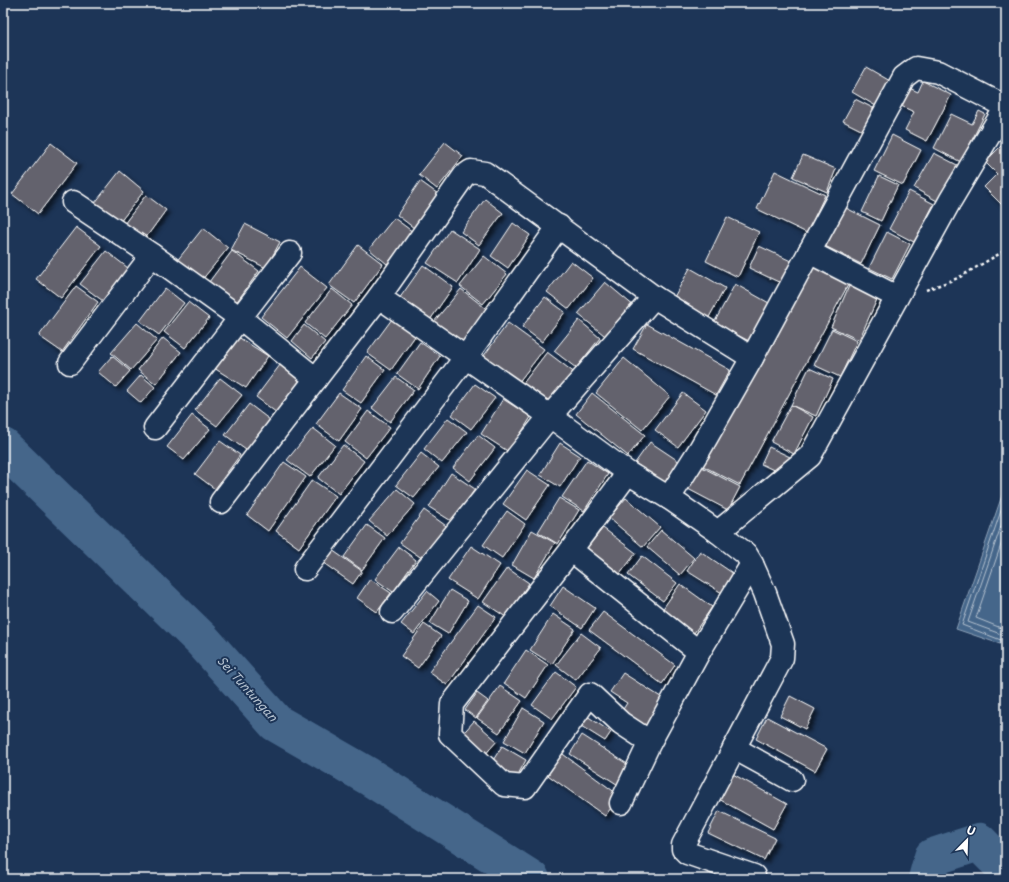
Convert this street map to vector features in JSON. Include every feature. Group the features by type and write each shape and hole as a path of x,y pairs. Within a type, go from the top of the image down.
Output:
{"street":[{"path":"669,498 700,449 752,358 904,77 916,68 938,72 1006,107 950,201 810,456 718,532"},
{"path":"222,502 379,297 464,176 472,171 485,173 654,297 752,358"},
{"path":"74,202 152,255 240,318 316,379"},
{"path":"305,569 465,358 559,226"},
{"path":"155,428 290,252"},
{"path":"809,252 898,297"},
{"path":"70,363 152,255"},
{"path":"379,297 550,416 628,473 669,498 718,532 746,554 765,593 783,644 782,658 683,845 683,849 687,853 701,859 754,876"},
{"path":"392,612 550,416 654,297"},
{"path":"628,473 571,550 452,704 450,734 504,785 525,787 590,694 621,723 650,742"},
{"path":"571,550 699,652"},
{"path":"621,803 650,742 699,652 752,564"},
{"path":"734,748 792,780"}],"path":[{"path":"898,297 934,289 986,263 1006,250"}],"water":[{"path":"1006,484 1006,646 956,629"}],"building":[{"path":"866,67 890,81 876,106 852,92"},
{"path":"923,81 951,95 927,141 905,130 914,112 899,105 907,87 918,92"},
{"path":"855,99 875,109 863,131 843,121"},
{"path":"979,111 985,114 961,162 934,148 951,114 972,124"},
{"path":"892,135 921,150 903,185 874,171"},
{"path":"1006,141 1006,209 984,187 997,174 985,162"},
{"path":"445,142 463,156 437,189 419,175"},
{"path":"51,143 77,163 38,214 12,194"},
{"path":"934,153 959,166 939,202 914,188"},
{"path":"803,155 836,169 827,192 793,177"},
{"path":"120,171 144,191 116,227 91,208"},
{"path":"775,171 825,195 807,233 757,209"},
{"path":"879,176 898,185 881,221 862,212"},
{"path":"420,181 438,194 414,228 397,215"},
{"path":"909,191 934,204 914,242 889,229"},
{"path":"146,195 166,210 142,243 121,228"},
{"path":"485,199 503,213 479,245 461,232"},
{"path":"844,207 880,225 861,264 825,246"},
{"path":"727,217 759,232 738,277 706,261"},
{"path":"394,218 413,232 387,264 369,249"},
{"path":"513,223 530,235 508,268 491,256"},
{"path":"245,224 280,242 266,268 231,250"},
{"path":"76,227 101,246 61,298 36,279"},
{"path":"203,228 228,248 201,281 176,262"},
{"path":"450,229 480,249 458,283 427,263"},
{"path":"887,232 910,244 892,279 869,268"},
{"path":"358,245 383,264 354,303 329,285"},
{"path":"759,246 795,263 785,285 749,268"},
{"path":"106,251 128,268 103,301 80,284"},
{"path":"232,251 259,271 233,307 206,286"},
{"path":"484,256 507,274 483,304 460,286"},
{"path":"571,261 593,278 569,309 547,292"},
{"path":"423,265 453,287 430,320 399,299"},
{"path":"812,265 848,285 740,485 703,466"},
{"path":"300,267 327,288 287,338 261,317"},
{"path":"690,268 725,288 708,319 673,299"},
{"path":"605,282 635,307 609,339 578,314"},
{"path":"735,284 769,303 749,341 714,323"},
{"path":"850,284 878,297 859,340 831,327"},
{"path":"76,286 98,302 62,352 39,336"},
{"path":"165,288 184,303 159,335 140,321"},
{"path":"332,289 352,305 325,339 305,323"},
{"path":"461,289 489,311 462,345 433,323"},
{"path":"545,297 565,312 542,342 522,327"},
{"path":"188,302 209,318 185,348 164,332"},
{"path":"395,315 418,332 391,370 367,353"},
{"path":"579,320 600,338 576,368 554,351"},
{"path":"137,323 157,340 131,370 111,353"},
{"path":"508,323 544,349 518,383 483,357"},
{"path":"647,324 730,370 716,395 633,349"},
{"path":"304,325 325,342 312,358 292,341"},
{"path":"832,329 857,341 840,377 814,365"},
{"path":"235,335 268,356 246,388 214,368"},
{"path":"163,338 181,352 156,384 138,370"},
{"path":"420,342 440,356 418,389 397,374"},
{"path":"547,352 576,374 550,408 521,386"},
{"path":"112,356 130,371 116,387 98,372"},
{"path":"366,356 385,370 361,403 342,390"},
{"path":"624,358 670,396 642,430 596,393"},
{"path":"280,365 301,381 277,413 256,397"},
{"path":"809,368 833,379 816,416 791,405"},
{"path":"141,375 155,387 141,403 127,391"},
{"path":"396,377 414,390 390,422 372,408"},
{"path":"220,378 242,395 217,426 195,410"},
{"path":"475,384 495,398 471,429 452,415"},
{"path":"339,393 362,409 339,441 316,424"},
{"path":"592,393 645,435 628,456 576,414"},
{"path":"683,393 706,410 678,447 655,430"},
{"path":"503,399 531,417 509,452 481,434"},
{"path":"249,404 270,420 246,450 225,435"},
{"path":"791,405 813,417 794,454 771,442"},
{"path":"368,411 390,427 366,458 345,442"},
{"path":"192,415 210,429 184,460 167,447"},
{"path":"448,418 467,432 442,463 424,449"},
{"path":"313,428 335,445 310,477 287,460"},
{"path":"478,435 495,448 470,481 453,468"},
{"path":"220,441 240,455 215,489 195,474"},
{"path":"650,442 680,462 665,484 635,463"},
{"path":"560,443 580,456 560,487 540,475"},
{"path":"343,445 364,461 339,494 318,478"},
{"path":"769,447 790,457 782,474 761,464"},
{"path":"421,453 439,467 414,498 396,485"},
{"path":"587,460 608,474 584,511 562,497"},
{"path":"284,462 306,477 268,531 247,515"},
{"path":"700,466 740,487 728,510 688,489"},
{"path":"527,470 550,485 526,520 503,504"},
{"path":"451,473 475,489 453,522 429,507"},
{"path":"312,480 336,496 299,548 276,531"},
{"path":"397,489 415,504 387,536 369,521"},
{"path":"559,498 579,510 558,544 538,532"},
{"path":"626,498 660,527 643,547 609,518"},
{"path":"424,510 449,528 426,561 400,543"},
{"path":"507,511 525,524 502,558 483,545"},
{"path":"367,525 385,538 362,570 344,557"},
{"path":"603,528 636,553 620,574 587,548"},
{"path":"532,530 555,543 534,578 512,565"},
{"path":"661,530 694,558 680,575 647,547"},
{"path":"471,546 500,565 478,599 448,580"},
{"path":"399,547 416,560 393,592 375,579"},
{"path":"332,550 362,571 353,584 322,562"},
{"path":"700,551 734,574 722,593 687,571"},
{"path":"642,556 677,583 663,601 628,575"},
{"path":"507,568 529,583 506,617 483,602"},
{"path":"370,579 391,593 377,612 357,598"},
{"path":"680,584 712,607 694,633 662,610"},
{"path":"563,586 595,608 582,628 550,606"},
{"path":"450,590 468,601 448,634 430,623"},
{"path":"427,591 439,601 414,634 401,624"},
{"path":"478,605 496,617 447,685 429,672"},
{"path":"603,612 675,665 662,684 589,630"},
{"path":"553,614 575,629 552,664 530,650"},
{"path":"424,624 441,636 418,668 401,656"},
{"path":"581,633 601,648 576,680 556,665"},
{"path":"526,650 548,665 526,698 504,683"},
{"path":"556,672 576,687 552,719 532,705"},
{"path":"623,673 667,701 647,731 620,714 627,703 610,692"},
{"path":"500,686 522,701 499,733 477,718"},
{"path":"477,693 488,701 476,718 465,710"},
{"path":"790,696 815,709 805,729 780,716"},
{"path":"523,708 544,721 525,753 504,741"},
{"path":"587,716 611,732 605,741 581,726"},
{"path":"767,717 827,749 815,771 756,739"},
{"path":"474,721 497,741 482,758 459,738"},
{"path":"582,735 635,769 623,788 570,754"},
{"path":"502,746 526,760 515,780 490,765"},
{"path":"560,752 620,796 605,816 545,773"},
{"path":"731,773 787,804 773,829 717,798"},
{"path":"719,811 775,838 764,860 708,833"}],"waterway":[{"name":"Sei Tuntungan","path":"3,447 202,640 276,723 368,776 531,879"},
{"name":"Sei Tuntungan","path":"927,879 933,857 979,842 1006,869"}]}
